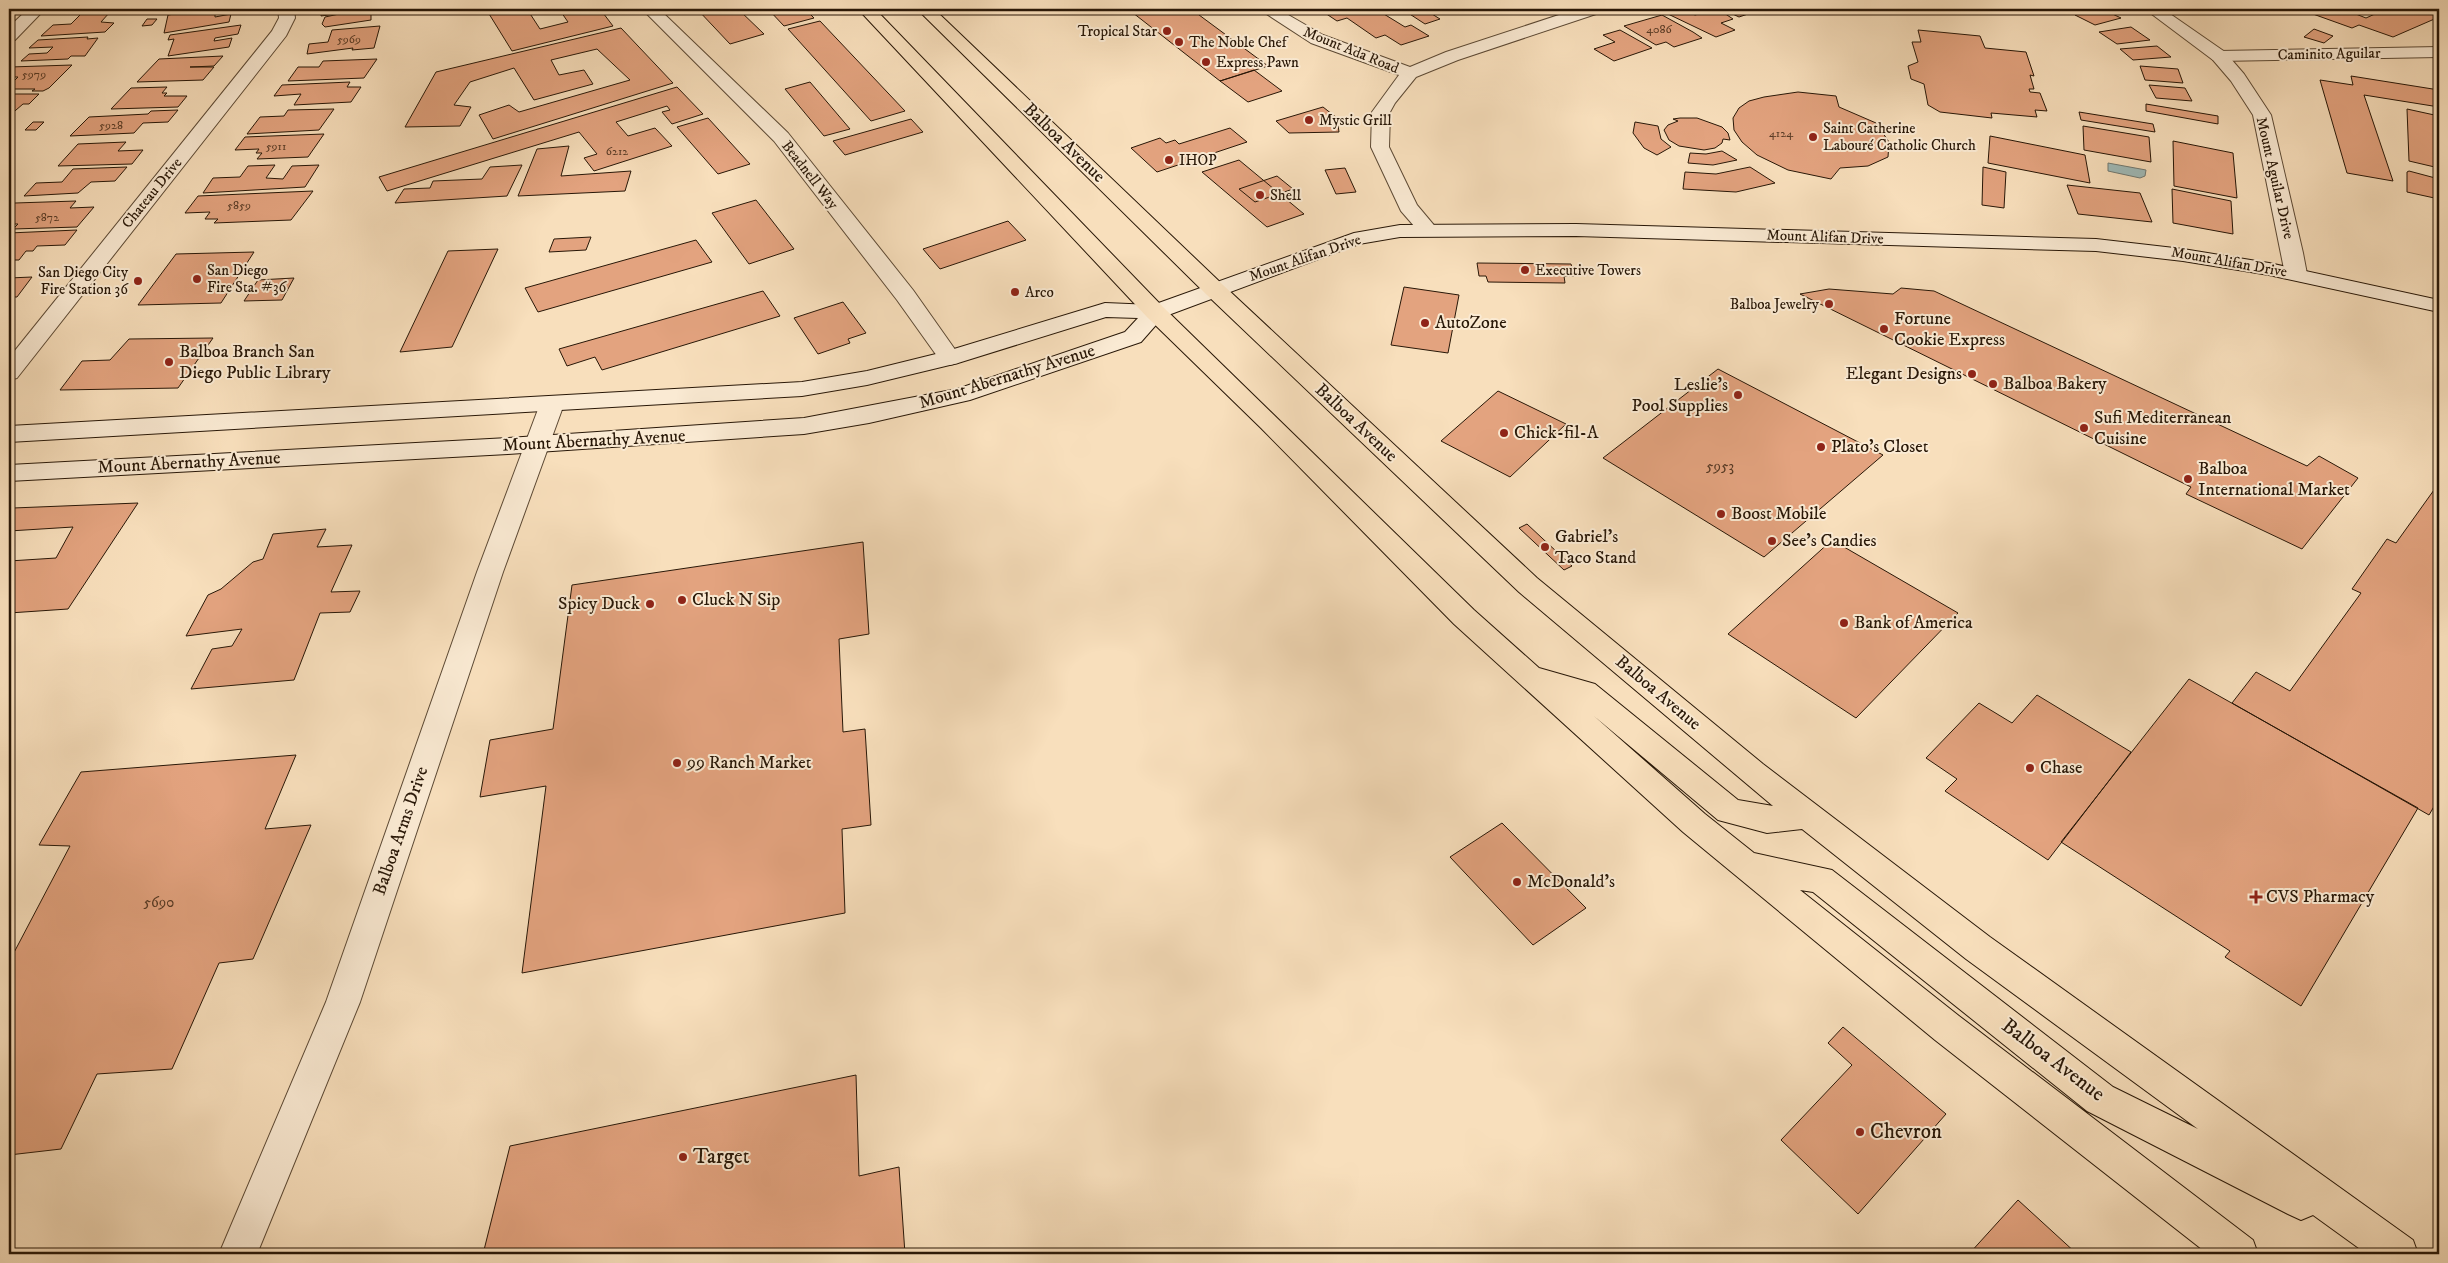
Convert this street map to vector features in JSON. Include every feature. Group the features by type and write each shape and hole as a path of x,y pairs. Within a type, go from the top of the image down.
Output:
{"main road":[{"name":"Balboa Avenue","path":"866,9 1155,312 1269,422 1464,617 1530,677 1694,823 1947,1028 2239,1254"},
{"name":"Balboa Avenue","path":"925,9 1215,290 1528,585 1752,772 1978,948 2388,1247"},
{"name":"Balboa Avenue","path":"1530,677 1585,692 1729,811 1767,820 1807,816"},
{"name":"Balboa Avenue","path":"1746,865 1821,880 2100,1099 2388,1247"}],"street":[{"path":"9,36 37,9"},
{"name":"Chateau Drive","path":"9,373 280,32 287,18 286,9"},
{"name":"Beadnell Way","path":"650,9 781,137 905,295 950,358"},
{"name":"Mount Ada Road","path":"1267,9 1317,40 1410,74"},
{"path":"1428,230 1408,207 1380,147 1381,112 1387,101 1410,74 1452,56 1593,9"},
{"name":"Mount Aguilar Drive","path":"2153,9 2219,56 2238,78 2262,115 2296,274"},
{"name":"Caminito Aguilar","path":"2219,56 2439,52"},
{"name":"Mount Alifan Drive","path":"1215,290 1354,239 1400,231 1576,230 2096,244 2167,252 2296,274 2439,306"},
{"name":"Mount Abernathy Avenue","path":"9,434 802,389 867,378 950,358 1104,310 1155,312 1215,290"},
{"name":"Mount Abernathy Avenue","path":"9,473 537,444 794,427 869,415 962,394 1133,337 1155,312"},
{"name":"Balboa Arms Drive","path":"238,1254 342,1002 490,572 552,404"}],"water":[{"path":"2108,163 2146,170 2145,176 2140,178 2108,171"}],"building":[{"path":"209,9 236,9 215,14 215,17 231,14 229,22 164,33 168,15"},
{"path":"322,9 382,9 382,11 371,13 371,20 325,27 322,24 325,17 344,13 321,16"},
{"path":"486,9 527,9 540,29 568,22 559,9 600,9 613,26 512,51"},
{"path":"697,9 738,9 764,34 730,44"},
{"path":"768,9 805,9 814,18 784,26"},
{"path":"1128,9 1191,9 1268,66 1220,81"},
{"path":"1319,9 1366,9 1372,13 1379,11 1405,27 1411,25 1429,36 1401,45 1385,35 1376,38 1347,18 1337,21"},
{"path":"1402,9 1424,9 1440,19 1425,24"},
{"path":"1501,9 1527,9 1510,14"},
{"path":"1683,9 1695,15 1718,9 1733,19 1721,23 1735,30 1716,37 1668,14"},
{"path":"1722,9 1763,9 1739,17"},
{"path":"2102,9 2121,18 2095,25 2075,15"},
{"path":"2299,9 2343,9 2366,18 2386,9 2427,9 2439,14 2439,17 2393,37 2359,25 2352,28"},
{"path":"110,12 101,22 114,23 105,32 41,36 53,25 71,24 81,14"},
{"path":"1662,15 1702,38 1674,47 1666,42 1656,45 1624,26"},
{"path":"147,19 157,19 152,25 142,26"},
{"path":"820,21 905,111 871,121 788,29"},
{"path":"241,25 238,34 215,38 214,41 232,38 229,47 168,56 174,39 168,40 170,35"},
{"path":"380,26 374,48 352,50 353,48 307,54 309,44 328,42 332,30"},
{"path":"2131,27 2150,40 2117,44 2099,32"},
{"path":"621,28 673,83 493,139 479,115 509,105 519,112 630,80 597,49 551,60 559,75 584,70 593,84 534,100 514,68 470,82 454,105 471,107 460,126 405,127 436,72"},
{"path":"2314,29 2333,36 2324,43 2304,37"},
{"path":"1620,30 1652,48 1614,61 1594,49 1615,42 1603,35"},
{"path":"1918,30 1980,36 1985,48 2026,52 2034,76 2030,75 2034,89 2029,89 2030,92 2040,93 2047,111 2035,110 2037,117 1991,113 1992,118 1940,112 1928,105 1924,84 1911,79 1908,66 1918,62 1912,42 1921,42"},
{"path":"88,37 87,39 98,38 85,56 71,56 68,59 21,61 29,54 47,53 53,47 29,48 38,40"},
{"path":"2157,46 2171,57 2133,60 2120,49"},
{"path":"223,56 214,66 190,67 214,67 203,80 137,82 159,59"},
{"path":"377,59 364,78 288,81 298,67 319,67 323,61"},
{"path":"72,65 49,88 43,91 32,91 35,89 9,89 9,86 18,77 9,77 10,67"},
{"path":"2140,66 2178,69 2183,83 2145,80"},
{"path":"1254,70 1282,91 1248,102 1220,81"},
{"path":"2351,76 2439,90 2439,107 2364,95 2393,181 2347,173 2320,80 2353,85"},
{"path":"350,82 347,87 361,87 351,102 294,105 301,94 274,96 282,85"},
{"path":"810,82 850,129 824,136 785,89"},
{"path":"2149,85 2185,88 2192,101 2156,98"},
{"path":"167,87 162,93 167,93 164,96 187,96 178,107 111,109 131,88"},
{"path":"677,87 703,114 672,124 662,112 670,110 667,106 616,122 628,136 655,128 672,146 594,171 584,158 597,154 579,132 387,191 379,177"},
{"name":"Saint Catherine Labouré Catholic Church","path":"1798,92 1836,96 1839,107 1876,123 1889,142 1888,157 1868,166 1840,168 1831,179 1788,170 1757,155 1742,142 1734,130 1733,118 1739,108 1749,101"},
{"path":"9,94 39,94 29,104 23,104 9,116"},
{"path":"2146,104 2218,116 2218,124 2146,111"},
{"name":"Mystic Grill","path":"1323,107 1337,118 1339,132 1289,133 1276,121"},
{"path":"334,109 319,130 247,134 260,117 284,116 288,110"},
{"path":"2407,109 2439,116 2439,168 2409,161"},
{"path":"178,110 168,122 143,123 134,133 70,136 89,117 148,114 151,111"},
{"path":"2079,112 2153,124 2155,132 2081,120"},
{"path":"708,118 750,164 718,174 677,127"},
{"path":"1697,118 1722,127 1728,133 1730,140 1723,139 1722,143 1715,148 1704,150 1679,146 1669,140 1664,130 1668,125 1678,121 1673,119"},
{"path":"911,119 923,132 845,155 833,141"},
{"path":"33,122 44,122 36,130 25,130"},
{"path":"1635,122 1658,126 1661,139 1671,147 1657,155 1644,148 1633,133"},
{"path":"2083,126 2149,137 2151,162 2084,150"},
{"name":"IHOP","path":"1230,128 1247,142 1157,172 1131,148 1160,138 1166,143 1175,140 1179,144"},
{"path":"324,134 308,157 257,159 262,153 256,153 259,149 235,150 245,137"},
{"path":"1990,136 2085,155 2090,183 1988,163"},
{"path":"2173,141 2233,153 2237,198 2174,186"},
{"path":"126,142 118,151 143,150 132,164 58,166 78,144"},
{"path":"569,146 561,176 631,171 625,191 518,196 537,149"},
{"path":"1722,151 1737,160 1713,165 1688,163 1690,153 1706,154"},
{"path":"1239,160 1304,214 1267,227 1202,172"},
{"path":"275,165 266,178 283,179 292,166 319,165 305,187 203,193 213,178 240,177 248,166"},
{"path":"522,165 507,196 395,203 404,189 430,188 433,181 482,179 490,167"},
{"path":"127,167 115,181 91,182 78,193 24,196 36,183 62,182 73,169"},
{"path":"1750,167 1775,183 1736,192 1683,189 1685,172 1716,174"},
{"path":"1983,167 2006,172 2004,208 1982,205"},
{"path":"1345,168 1356,192 1336,194 1325,170"},
{"path":"2407,172 2439,179 2439,199 2407,192"},
{"name":"Shell","path":"1277,176 1293,189 1255,202 1239,189"},
{"path":"2067,185 2140,193 2152,222 2078,214"},
{"path":"2172,189 2231,201 2233,234 2173,223"},
{"path":"313,191 291,220 214,223 218,219 205,219 210,212 185,213 198,196"},
{"path":"756,200 794,249 749,264 712,213"},
{"path":"76,201 70,208 94,207 77,227 13,229 18,224 9,224 9,209 15,203"},
{"path":"1008,221 1026,240 940,269 923,249"},
{"path":"77,230 65,245 37,246 33,251 26,251 19,260 9,260 9,233"},
{"path":"591,237 586,250 549,252 554,239"},
{"path":"696,240 712,262 538,312 525,288"},
{"path":"498,249 452,347 400,352 448,251"},
{"name":"San Diego Fire Sta. #36","path":"254,252 221,303 138,305 176,254"},
{"name":"Executive Towers","path":"1477,263 1571,264 1574,276 1564,276 1565,283 1488,282 1486,276 1479,276"},
{"path":"32,277 17,297 9,297 9,278"},
{"path":"294,278 282,300 244,301 258,280"},
{"path":"1404,287 1459,295 1448,353 1391,345"},
{"path":"1901,288 1934,291 2307,466 2319,456 2358,478 2302,549 2186,494 2191,487 1800,294 1829,289 1893,294"},
{"path":"763,291 780,316 602,370 595,357 567,366 559,349"},
{"path":"843,302 866,333 848,339 850,343 818,354 794,318"},
{"path":"213,338 178,388 60,390 82,361 110,360 129,339"},
{"path":"1718,369 1883,455 1764,557 1603,458"},
{"name":"Chick-fil-A","path":"1498,391 1566,424 1510,477 1441,441"},
{"path":"2439,483 2439,798 2429,815 2232,703 2256,672 2290,691 2361,593 2352,589 2387,539 2396,543"},
{"path":"138,503 68,609 9,613 9,561 56,558 73,527 9,531 9,515 13,508"},
{"name":"Gabriel's Taco Stand","path":"1527,524 1572,566 1564,570 1519,528"},
{"path":"326,529 317,547 352,545 331,592 360,591 350,612 320,613 294,680 191,689 212,649 232,646 242,629 186,636 208,595 221,589 253,562 263,559 273,534"},
{"name":"Bank of America","path":"1832,540 1958,613 1856,718 1728,634"},
{"name":"99 Ranch Market","path":"863,542 869,634 839,639 843,732 865,729 871,825 842,829 845,913 522,973 546,786 480,797 490,740 553,729 572,585"},
{"name":"CVS Pharmacy","path":"2189,679 2418,808 2301,1006 2225,957 2230,951 2061,842"},
{"name":"Chase","path":"2037,695 2131,752 2048,860 1945,791 1957,779 1926,758 1979,703 2012,723"},
{"path":"296,755 265,829 311,825 253,959 219,963 172,1069 97,1074 61,1149 9,1155 9,962 70,846 39,845 81,772"},
{"name":"McDonald's","path":"1502,823 1586,908 1533,945 1450,857"},
{"path":"1843,1027 1946,1114 1858,1214 1781,1140 1852,1065 1828,1043"},
{"name":"Target","path":"856,1075 859,1176 899,1167 905,1254 483,1254 510,1146"},
{"path":"2018,1200 2077,1254 1969,1254"}],"place":[{"name":"Tropical Star","path":"1167,31"},
{"name":"The Noble Chef","path":"1179,42"},
{"name":"Express Pawn","path":"1206,62"},
{"name":"Mystic Grill","path":"1309,120"},
{"name":"Saint Catherine Labouré Catholic Church","path":"1813,137"},
{"name":"IHOP","path":"1169,160"},
{"name":"Shell","path":"1260,195"},
{"name":"Executive Towers","path":"1525,270"},
{"name":"San Diego Fire Sta. #36","path":"197,279"},
{"name":"San Diego City Fire Station 36","path":"138,281"},
{"name":"Arco","path":"1015,292"},
{"name":"Balboa Jewelry","path":"1829,304"},
{"name":"AutoZone","path":"1425,323"},
{"name":"Fortune Cookie Express","path":"1884,329"},
{"name":"Balboa Branch San Diego Public Library","path":"169,362"},
{"name":"Elegant Designs","path":"1972,374"},
{"name":"Balboa Bakery","path":"1993,384"},
{"name":"Leslie's Pool Supplies","path":"1738,395"},
{"name":"Sufi Mediterranean Cuisine","path":"2084,428"},
{"name":"Chick-fil-A","path":"1504,433"},
{"name":"Plato's Closet","path":"1821,447"},
{"name":"Balboa International Market","path":"2188,479"},
{"name":"Boost Mobile","path":"1721,514"},
{"name":"See's Candies","path":"1772,541"},
{"name":"Gabriel's Taco Stand","path":"1545,547"},
{"name":"Cluck N Sip","path":"682,600"},
{"name":"Spicy Duck","path":"650,604"},
{"name":"Bank of America","path":"1844,623"},
{"name":"99 Ranch Market","path":"677,763"},
{"name":"Chase","path":"2030,768"},
{"name":"McDonald's","path":"1517,882"},
{"name":"CVS Pharmacy","path":"2256,897"},
{"name":"Chevron","path":"1860,1132"},
{"name":"Target","path":"683,1157"}]}
